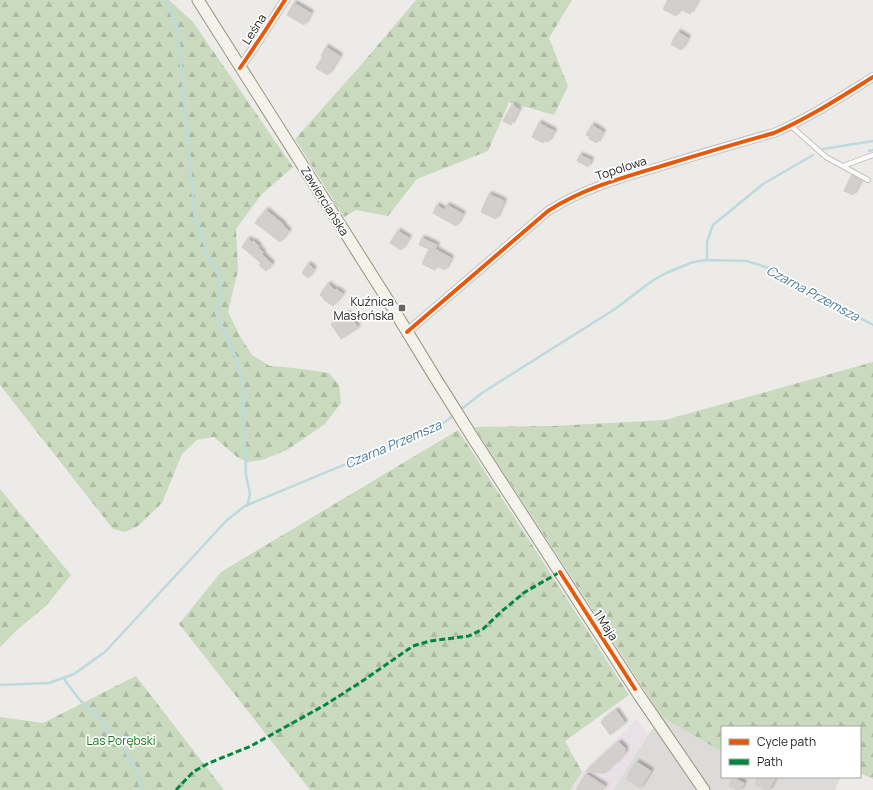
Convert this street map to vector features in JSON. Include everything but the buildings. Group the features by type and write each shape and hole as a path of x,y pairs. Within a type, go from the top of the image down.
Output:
{"main road":[{"name":"Zawierciańska","path":"198,0 386,297 450,402"},
{"name":"1 Maja","path":"450,402 639,695 704,790"}],"street":[{"name":"Leśna","path":"240,68 285,0"},
{"name":"Topolowa","path":"406,332 548,211 562,202 613,180 774,133 817,112 873,78"}],"lane":[{"path":"791,125 826,157 868,180"},
{"path":"843,166 873,155"}],"shaded area":[{"path":"662,717 721,751 721,778 841,778 835,790 613,790 648,735"},
{"path":"637,719 648,735 613,790 570,790 582,772"}],"green space":[{"path":"0,0 169,0 193,22 293,167 261,195 236,229 238,270 228,312 241,338 252,355 270,366 329,373 339,385 341,403 325,424 287,450 262,460 248,462 237,457 214,437 197,440 182,454 162,503 138,526 125,532 113,529 0,385"},
{"path":"416,0 572,0 549,38 568,86 554,115 509,102 488,151 417,179 388,216 356,210 344,217 295,139"},
{"path":"873,362 873,779 861,773 861,726 721,726 721,751 662,717 474,427 553,426 665,420"},
{"path":"458,430 629,695 565,741 582,772 570,790 310,790 179,624 221,572"},
{"path":"0,489 71,575 46,606 18,629 0,647"},
{"name":"Las Porębski","path":"136,676 224,790 0,790 0,717 43,723"}],"waterway":[{"path":"166,0 178,31 195,220 204,243 207,256 218,273 221,292 216,313 238,362 243,390 246,475 250,494 247,506"},
{"path":"823,149 873,141"},
{"path":"869,151 873,150"},
{"path":"707,260 707,242 713,225 763,184 813,155"},
{"name":"Czarna Przemsza","path":"460,410 482,393 615,309 652,281 666,273 693,262 707,260 747,261 775,270 822,298 873,325"},
{"name":"Czarna Przemsza","path":"0,685 49,683 74,674 105,652 227,520 245,506 442,424 454,415"},
{"path":"64,678 79,699 101,720 105,728 126,749 128,759 136,768 141,790"}],"marked path":[{"path":"176,790 193,772 209,763 251,746 325,705 413,646 430,641 469,636 483,629 525,592 560,572"}],"cycle path":[{"path":"240,68 285,0"},
{"path":"407,332 548,211 562,203 619,179 774,133 837,100 873,77"},
{"path":"560,572 635,689"}],"place":[{"name":"Kuźnica Masłońska","path":"402,308"}]}
